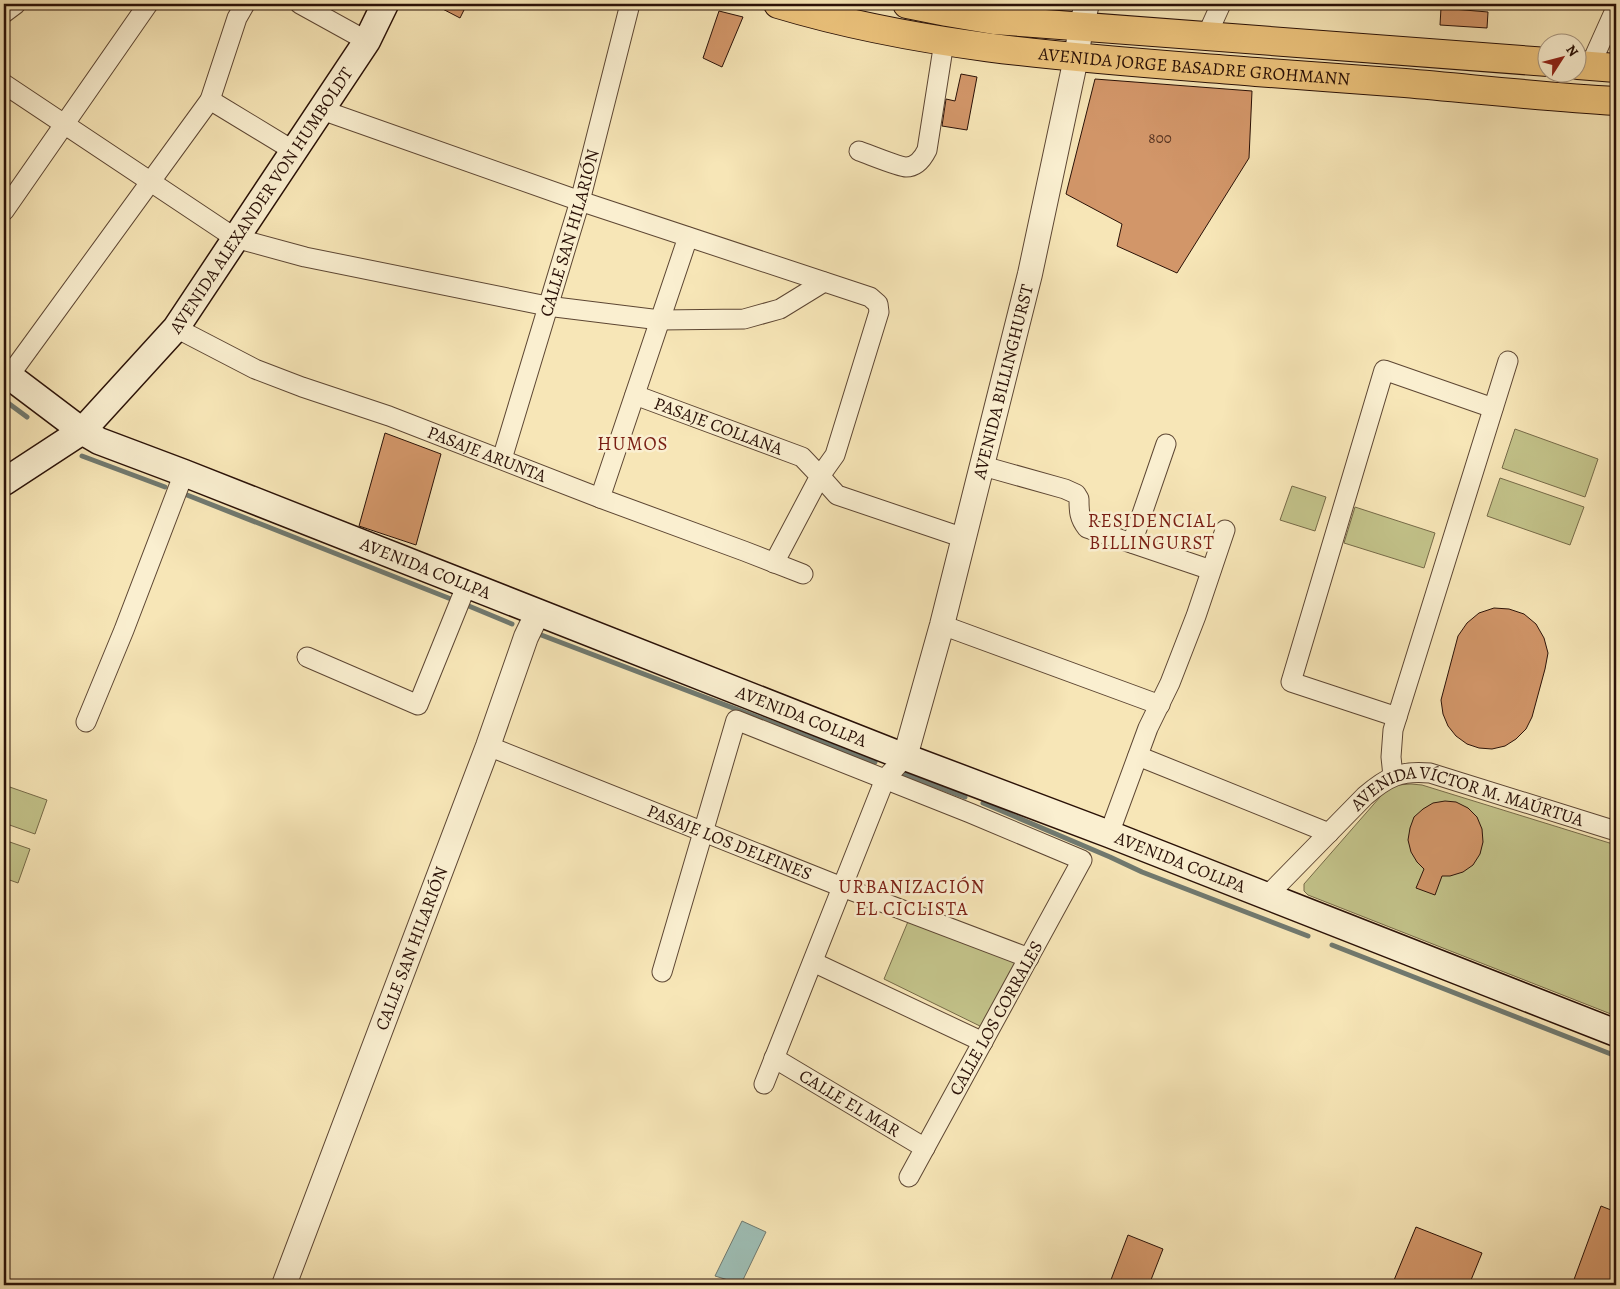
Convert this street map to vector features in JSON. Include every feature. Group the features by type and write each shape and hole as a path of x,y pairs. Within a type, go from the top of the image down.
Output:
{"highway":[{"name":"AVENIDA JORGE BASADRE GROHMANN","path":"778,4 870,28 944,42 1076,58 1557,98 1616,101"},
{"name":"AVENIDA JORGE BASADRE GROHMANN","path":"907,4 994,20 1084,16 1206,37 1538,61"},
{"path":"1195,67 1206,37"},
{"path":"1406,84 1407,52"}],"main road":[{"name":"AVENIDA ALEXANDER VON HUMBOLDT","path":"4,482 77,427 122,387 176,328 367,41 385,4"},
{"name":"AVENIDA COLLPA","path":"6,374 77,427 99,441 1616,1033"},
{"name":"AVENIDA ALEXANDER VON HUMBOLDT","path":"4,466 77,427"}],"street":[{"path":"4,12 16,4"},
{"path":"4,211 148,4"},
{"path":"6,374 210,100 238,18 245,4"},
{"path":"300,4 367,41"},
{"name":"CALLE SAN HILARIÓN","path":"502,459 580,201 630,4"},
{"path":"1206,37 1221,4"},
{"path":"1595,66 1616,8"},
{"name":"AVENIDA BILLINGHURST","path":"905,757 942,625 1030,274 1084,16"},
{"path":"859,151 906,167 922,159 927,150 944,42"},
{"path":"4,84 235,238 305,257 548,306 660,320 744,319 780,309 824,282"},
{"path":"210,100 294,152"},
{"path":"322,110 580,201 870,297 878,304 879,312 834,455 820,476 774,563"},
{"path":"600,498 688,237"},
{"name":"PASAJE ARUNTA","path":"176,328 255,369 388,416 803,574"},
{"path":"1393,776 1390,756 1393,730 1508,361"},
{"path":"1397,717 1291,682 1384,370 1493,408"},
{"name":"PASAJE COLLANA","path":"635,394 802,457 820,476"},
{"path":"1132,543 1166,444"},
{"path":"982,466 1065,489 1076,494 1079,499 1078,514 1087,528 1211,570"},
{"path":"86,722 124,630 184,473"},
{"path":"820,476 837,495 964,538"},
{"path":"1109,834 1148,728 1170,683 1183,650 1225,530"},
{"path":"307,657 418,705 467,584"},
{"name":"CALLE SAN HILARIÓN","path":"284,1285 488,746 526,637 538,612"},
{"path":"942,625 1160,705"},
{"path":"662,972 736,720 970,813 981,785"},
{"name":"PASAJE LOS DELFINES","path":"488,746 842,887 1029,958"},
{"path":"1138,756 1328,833"},
{"path":"764,1084 885,779 905,757"},
{"name":"AVENIDA VÍCTOR M. MAÚRTUA","path":"1267,896 1372,789 1393,776 1413,772 1430,773 1616,831"},
{"name":"CALLE LOS CORRALES","path":"909,1177 1082,860 970,813"},
{"path":"813,962 983,1042"},
{"name":"CALLE EL MAR","path":"774,1058 925,1148"}],"green space":[{"path":"1515,429 1598,459 1585,497 1502,468"},
{"path":"1500,478 1584,507 1570,545 1487,516"},
{"path":"1292,486 1326,497 1315,531 1280,520"},
{"path":"1355,507 1435,533 1424,568 1344,543"},
{"path":"4,785 47,800 35,834 4,823"},
{"path":"1397,785 1422,785 1616,845 1616,1016 1308,895 1304,891 1304,884 1387,789"},
{"path":"4,840 30,849 18,883 4,878"},
{"path":"912,912 1026,958 986,1029 884,979"}],"water":[{"path":"742,1221 766,1232 741,1284 715,1276"}],"building":[{"path":"433,4 467,4 460,18"},
{"path":"1441,8 1488,12 1487,28 1440,25"},
{"path":"719,11 743,17 722,67 703,58"},
{"path":"961,74 977,77 967,130 942,126 946,99 955,101"},
{"path":"1095,79 1252,91 1249,158 1177,273 1117,246 1122,224 1066,194"},
{"path":"385,433 441,454 416,545 359,526"},
{"path":"1494,608 1509,609 1524,614 1536,624 1544,638 1548,653 1532,717 1526,729 1505,746 1492,749 1479,748 1467,744 1456,736 1448,726 1443,714 1441,700 1458,636 1467,623 1479,613"},
{"path":"1456,802 1468,808 1477,817 1482,829 1483,842 1480,854 1473,865 1463,872 1442,876 1435,895 1416,888 1424,869 1411,852 1408,840 1414,817 1433,803"},
{"path":"1601,1206 1616,1212 1616,1267 1610,1285 1572,1285"},
{"path":"1416,1227 1482,1253 1469,1285 1392,1285"},
{"path":"1128,1235 1163,1249 1149,1285 1109,1285"}],"waterway":[{"path":"4,400 27,417"},
{"path":"82,456 165,487"},
{"path":"187,495 456,601"},
{"path":"464,604 512,624"},
{"path":"536,633 875,762"},
{"path":"901,773 965,797"},
{"path":"983,803 1142,872 1308,936"},
{"path":"1332,945 1616,1056"}],"district":[{"name":"HUMOS","path":"633,443"},
{"name":"RESIDENCIAL BILLINGURST","path":"1152,531"},
{"name":"URBANIZACIÓN EL CICLISTA","path":"912,897"}]}
